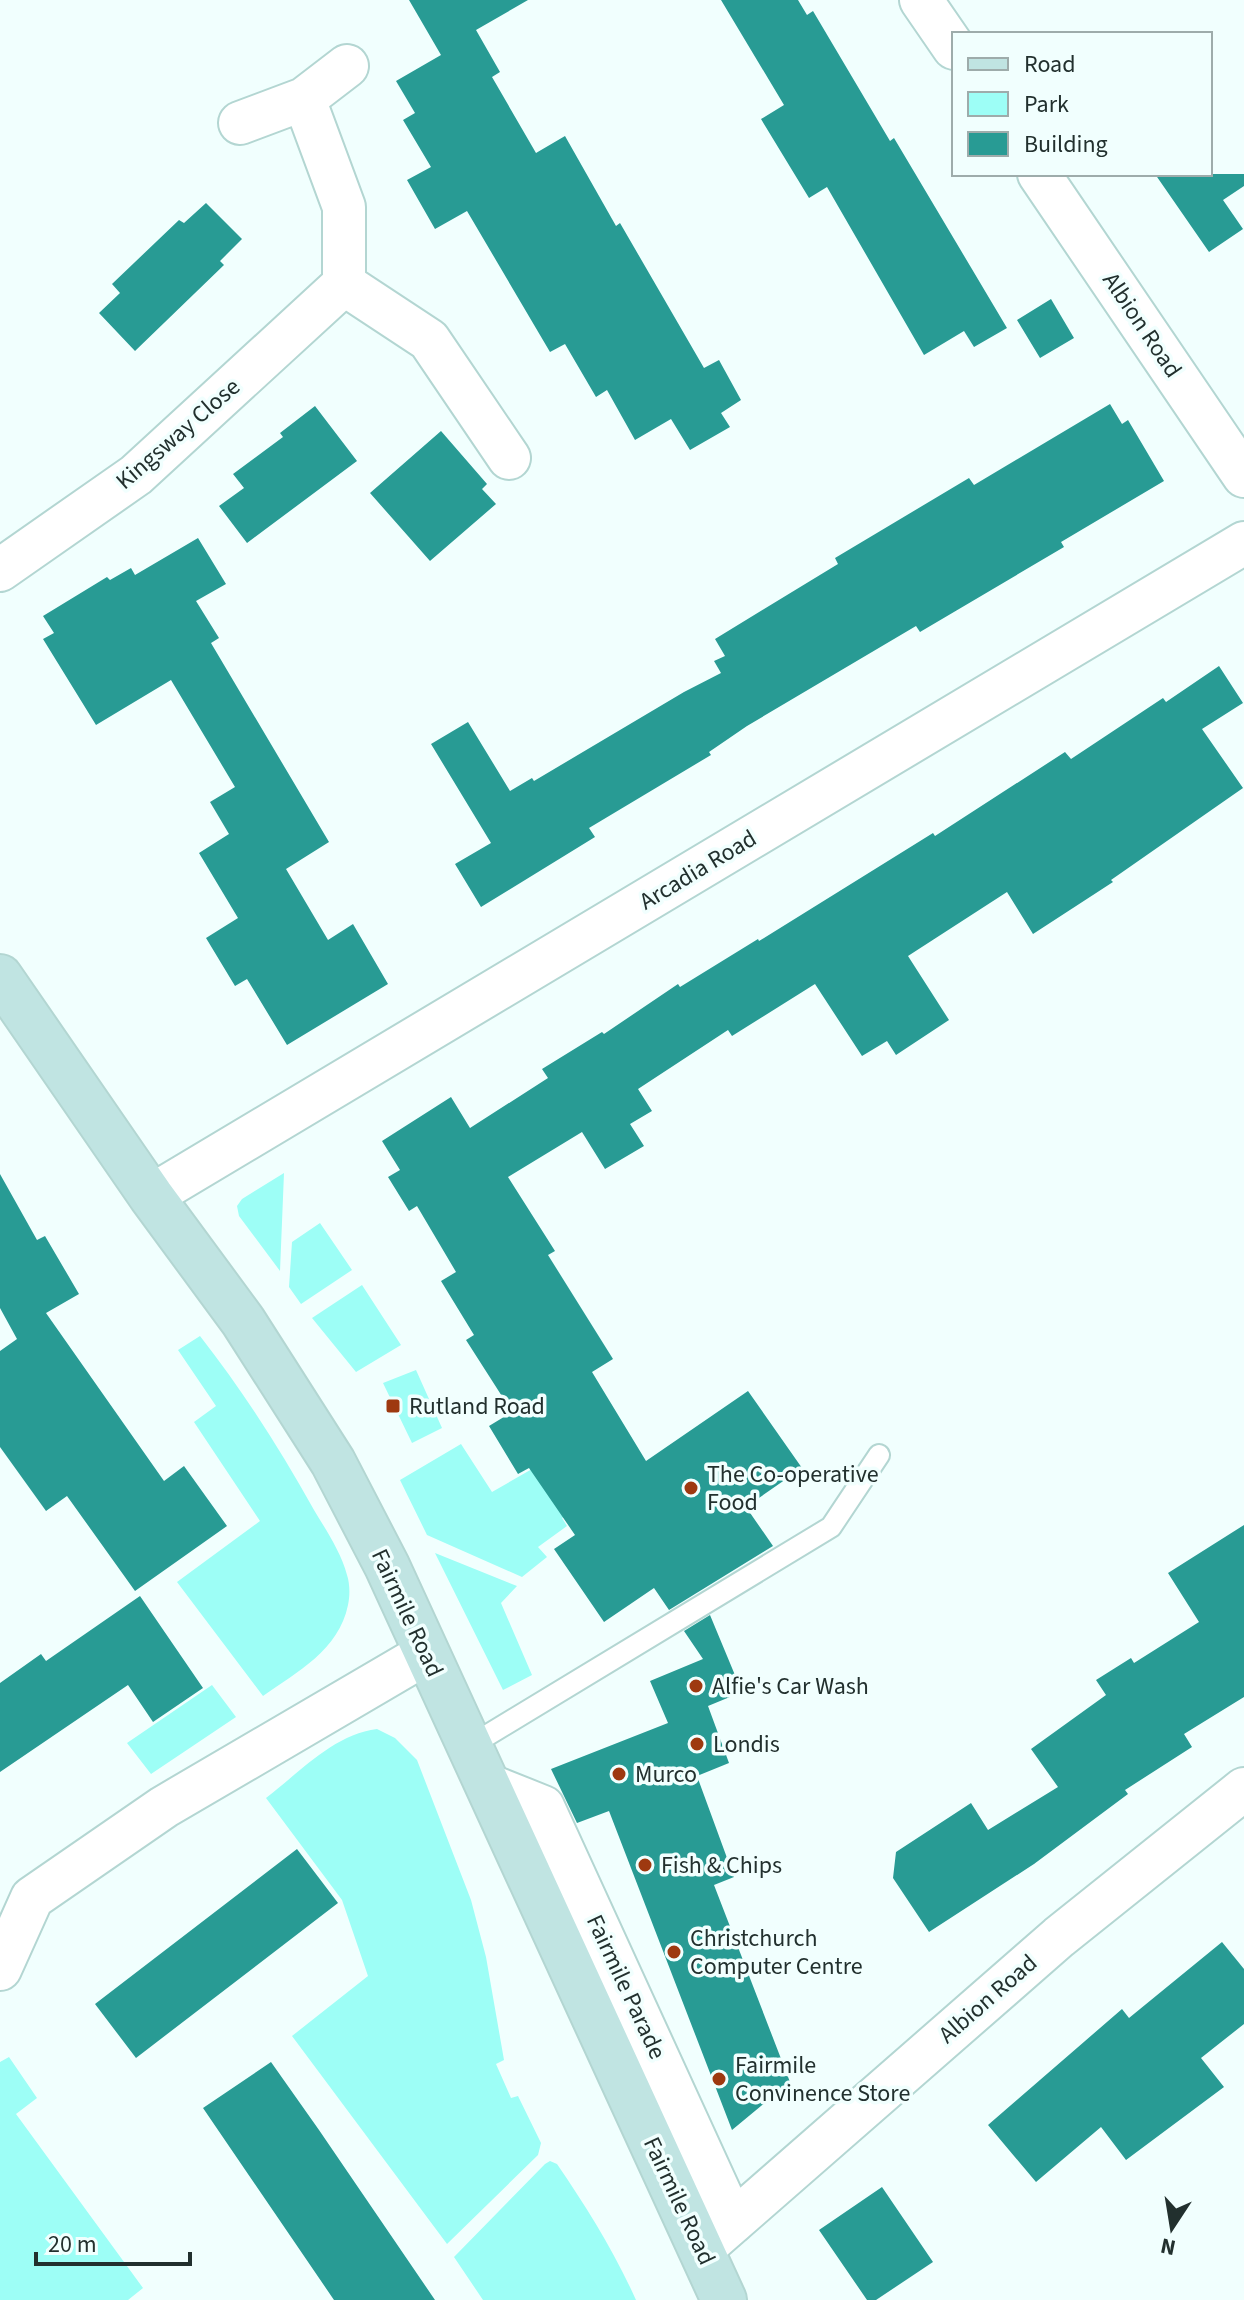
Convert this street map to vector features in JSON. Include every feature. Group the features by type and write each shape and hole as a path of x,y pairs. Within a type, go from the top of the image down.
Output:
{"main road":[{"name":"Fairmile Road","path":"0,977 151,1196 243,1321 333,1462 387,1566 468,1747 718,2236 724,2300"}],"street":[{"path":"921,0 952,45"},
{"path":"240,123 304,99 347,66"},
{"path":"304,99 344,207 344,284 429,340 509,458"},
{"name":"Albion Road","path":"1040,176 1244,476"},
{"name":"Kingsway Close","path":"0,570 136,475 344,284"},
{"name":"Arcadia Road","path":"151,1196 1244,543"},
{"path":"0,1969 32,1898 164,1807 427,1653"},
{"name":"Albion Road","path":"718,2236 1059,1937 1244,1789"}],"lane":[{"path":"468,1747 831,1527 879,1455"}],"green space":[{"path":"284,1173 280,1271 239,1216 237,1206 242,1199"},
{"path":"320,1223 352,1270 301,1304 289,1287 292,1242"},
{"path":"362,1285 401,1345 356,1372 312,1318"},
{"path":"200,1336 246,1399 288,1465 337,1550 349,1582 348,1605 336,1635 302,1669 263,1696 177,1582 260,1521 194,1422 216,1406 178,1350"},
{"path":"416,1370 442,1428 412,1443 383,1383"},
{"path":"461,1444 492,1492 539,1465 571,1511 562,1518 567,1526 538,1547 547,1557 522,1577 427,1535 400,1480"},
{"path":"435,1553 517,1586 501,1603 532,1675 503,1690"},
{"path":"212,1685 236,1717 151,1774 127,1743"},
{"path":"377,1729 395,1738 417,1760 471,1900 486,1957 504,2060 496,2064 511,2098 518,2096 541,2143 538,2155 447,2244 292,2036 368,1976 342,1900 266,1798 332,1746 361,1732"},
{"path":"9,2057 37,2098 16,2114 143,2288 128,2300 0,2300 0,2062"},
{"path":"550,2161 557,2164 589,2213 636,2300 483,2300 454,2257"}],"building":[{"path":"409,0 528,0 476,30 500,72 492,77 536,153 565,136 616,226 620,223 704,368 719,360 741,400 721,413 730,427 690,450 671,419 635,440 607,390 596,397 565,344 550,352 467,211 435,229 407,180 431,167 403,120 415,113 396,81 441,55"},
{"path":"721,0 798,0 807,15 813,11 890,141 894,138 1007,328 974,347 964,331 924,355 827,187 809,198 761,119 784,105"},
{"path":"1244,174 1244,186 1223,200 1243,229 1209,252 1156,176"},
{"path":"206,203 242,239 220,261 224,265 135,351 99,313 120,293 112,284 179,220 184,223"},
{"path":"1051,299 1074,338 1040,358 1017,320"},
{"path":"1110,404 1122,424 1128,420 1164,481 1061,542 1064,547 920,632 916,626 747,726 709,752 711,755 589,828 595,837 481,907 455,864 491,843 431,744 468,722 510,791 532,778 534,781 721,673 714,661 725,656 715,639 838,564 835,558 969,478 974,485"},
{"path":"315,406 357,461 247,543 219,506 244,488 233,474 283,437 280,433"},
{"path":"441,431 487,484 482,489 496,504 430,561 370,493"},
{"path":"198,538 226,584 196,601 219,638 211,643 329,842 286,869 328,940 353,924 388,984 287,1045 247,979 235,986 206,938 238,918 199,853 229,834 210,802 235,787 171,680 96,725 43,639 54,633 43,616 107,577 110,580 131,568 135,575"},
{"path":"1219,666 1243,703 1202,729 1243,788 1111,880 1113,882 1033,934 1007,892 908,956 949,1020 896,1055 887,1041 862,1056 815,984 732,1036 728,1030 638,1089 652,1111 630,1124 644,1146 605,1169 582,1132 508,1177 555,1251 548,1255 613,1359 592,1372 646,1461 748,1391 802,1468 746,1507 773,1546 669,1610 654,1588 604,1622 554,1549 575,1535 529,1468 518,1474 489,1426 512,1412 466,1340 474,1335 441,1281 456,1272 417,1206 409,1211 388,1177 400,1170 382,1141 451,1097 470,1128 548,1078 542,1069 602,1032 604,1034 678,984 680,987 759,941 933,833 935,836 1065,752 1071,759 1163,698 1166,702"},
{"path":"0,1174 37,1240 45,1236 79,1294 46,1313 164,1481 184,1466 227,1526 135,1591 67,1496 46,1511 0,1447 0,1351 17,1339 0,1308"},
{"path":"1244,1525 1244,1697 1184,1734 1192,1747 1125,1790 1128,1794 1034,1864 929,1932 893,1878 896,1852 971,1803 988,1830 1058,1787 1031,1749 1106,1695 1096,1680 1131,1658 1134,1663 1199,1622 1168,1573"},
{"path":"140,1596 203,1688 153,1722 128,1685 0,1772 0,1683 41,1654 46,1661"},
{"path":"710,1615 742,1692 708,1706 729,1763 697,1776 734,1877 714,1885 790,2082 732,2130 609,1811 577,1823 551,1769 668,1723 650,1681 703,1659 684,1631"},
{"path":"297,1849 338,1903 136,2058 95,2004"},
{"path":"1222,1942 1244,1969 1244,2024 1201,2058 1224,2087 1126,2160 1101,2127 1036,2182 988,2125 1122,2009 1129,2018"},
{"path":"271,2062 435,2300 334,2300 203,2108"},
{"path":"882,2187 933,2262 876,2300 867,2300 819,2230"}],"place":[{"name":"Rutland Road","path":"393,1406"},
{"name":"The Co-operative Food","path":"691,1488"},
{"name":"Alfie's Car Wash","path":"696,1686"},
{"name":"Londis","path":"697,1744"},
{"name":"Murco","path":"619,1774"},
{"name":"Fish & Chips","path":"645,1865"},
{"name":"Christchurch Computer Centre","path":"674,1952"},
{"name":"Fairmile Convinence Store","path":"719,2079"}]}
